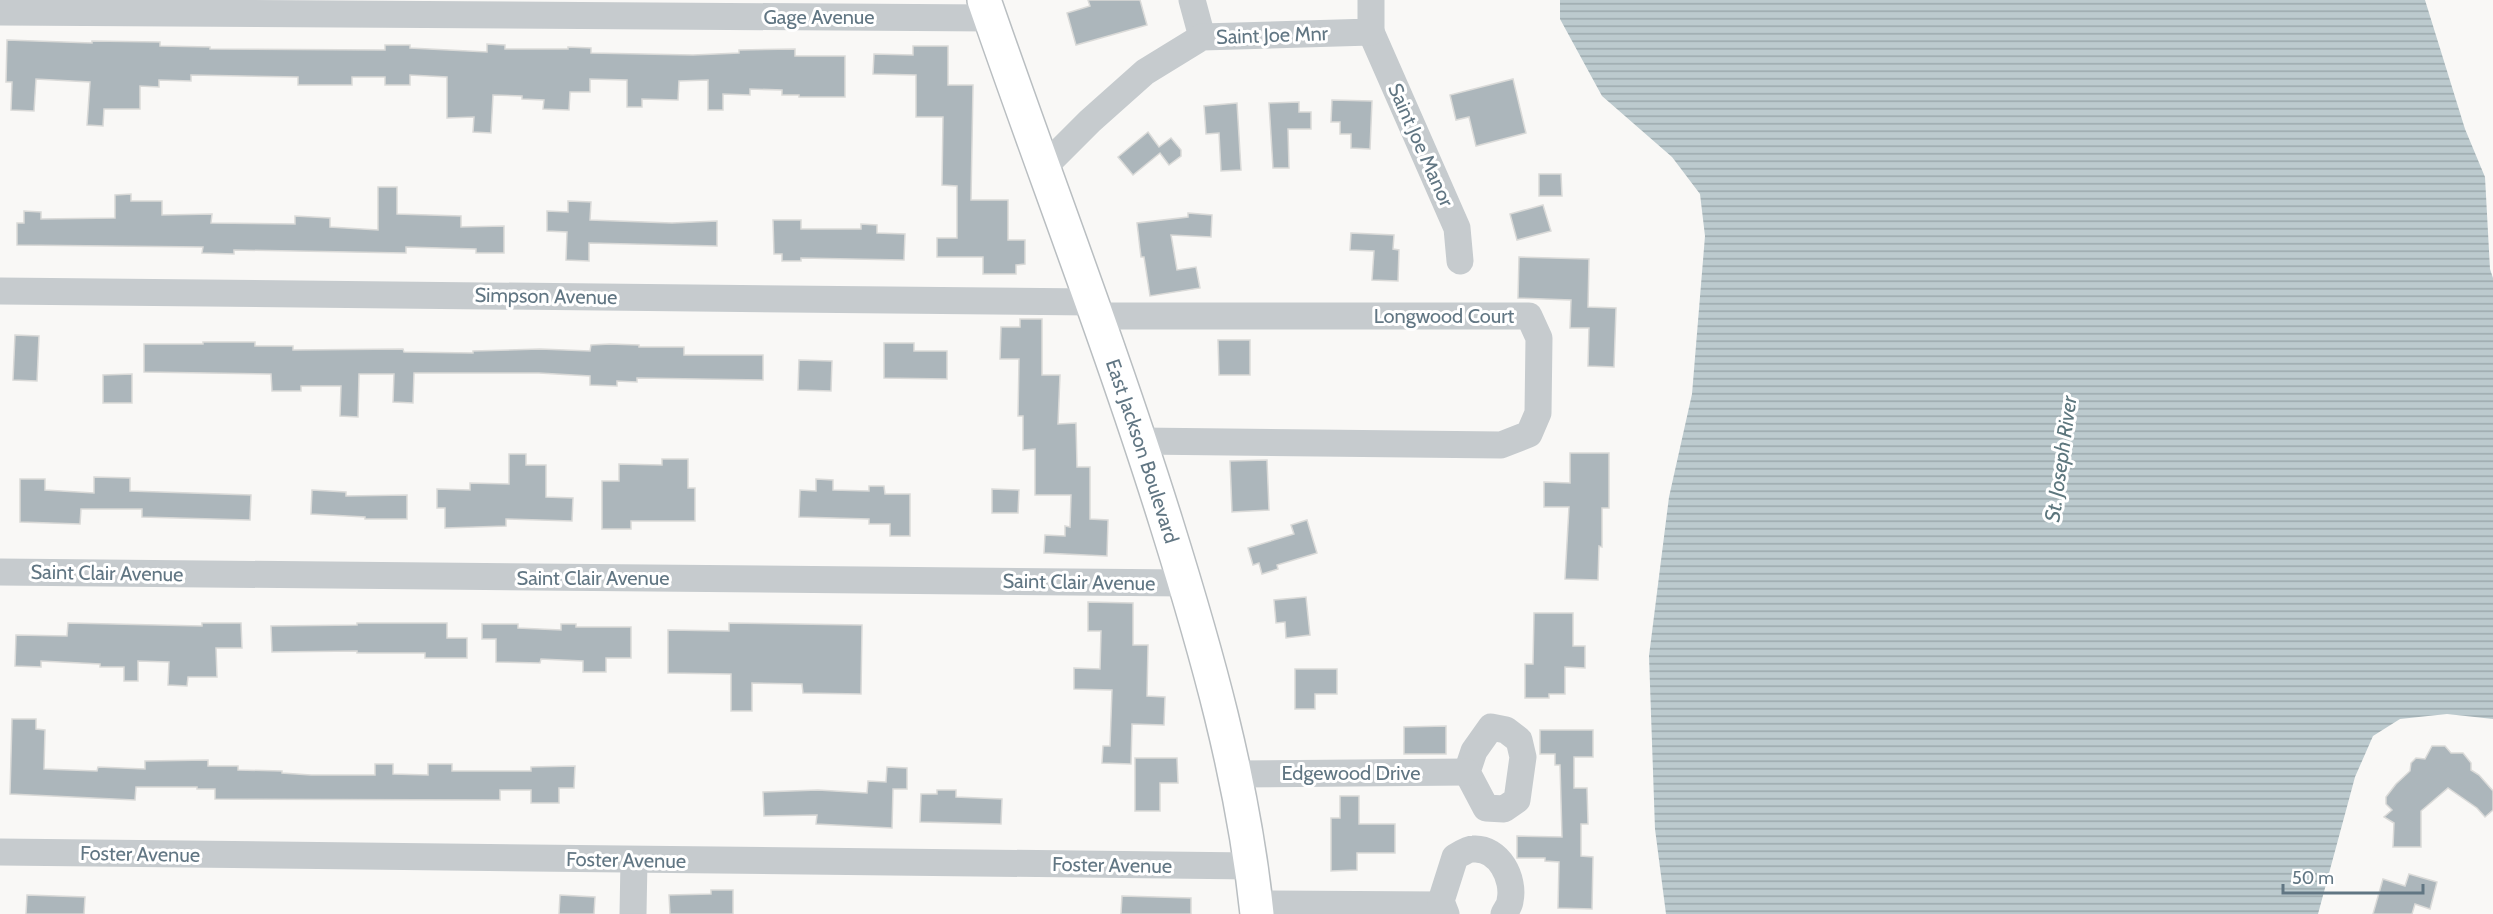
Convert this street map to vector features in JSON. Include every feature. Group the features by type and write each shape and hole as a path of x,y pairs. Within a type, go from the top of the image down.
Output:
{"main road":[{"name":"East Jackson Boulevard","path":"988,9 1095,309 1185,583 1215,686 1236,774 1252,866 1256,909"}],"street":[{"path":"1192,0 1202,37"},
{"path":"1371,0 1371,32"},
{"name":"Gage Avenue","path":"0,12 988,9"},
{"name":"Saint Joe Mnr","path":"1045,166 1090,121 1145,72 1202,37 1371,32"},
{"name":"Saint Joe Manor","path":"1371,32 1457,228 1460,261"},
{"name":"Simpson Avenue","path":"0,291 1095,309"},
{"name":"Longwood Court","path":"1095,309 1529,316 1539,338 1538,413 1529,434 1501,445 1140,441"},
{"name":"Saint Clair Avenue","path":"0,572 1185,583"},
{"name":"Edgewood Drive","path":"1236,774 1467,772"},
{"path":"1256,909 1444,909 1445,885 1455,857 1472,849 1489,852 1504,866 1509,878 1510,901 1504,914"},
{"name":"Foster Avenue","path":"0,852 1252,866"},
{"path":"633,914 634,860"}],"water":[{"name":"St. Joseph River","path":"1560,0 2425,0 2465,129 2485,177 2490,269 2493,278 2493,719 2447,714 2400,719 2373,736 2355,777 2318,914 1666,914 1655,829 1649,656 1669,497 1692,394 1705,236 1700,194 1672,157 1602,96 1560,19"}],"building":[{"path":"1088,0 1140,0 1147,25 1076,45 1067,13 1090,6"},
{"path":"7,40 92,43 92,41 160,42 160,46 210,47 210,49 385,50 385,45 410,45 410,48 487,52 487,44 505,45 505,49 568,49 568,47 591,48 591,53 693,55 739,53 739,50 795,49 795,56 845,56 845,97 799,97 799,95 782,95 782,90 750,89 750,95 723,94 723,110 708,110 708,80 679,81 678,100 642,99 642,107 627,107 627,80 590,79 590,92 570,92 569,110 543,109 544,100 522,99 522,96 493,95 491,133 473,132 474,117 447,118 447,77 410,75 410,85 385,85 385,77 352,77 352,85 298,85 298,77 191,75 191,81 159,80 159,87 140,86 140,109 104,109 103,126 87,125 90,82 36,79 34,111 11,110 12,82 6,82"},
{"path":"913,46 948,46 948,85 973,85 971,200 1008,200 1008,240 1025,240 1025,264 1016,265 1016,274 983,274 983,257 937,257 937,238 957,238 957,186 942,185 943,117 916,117 916,75 873,74 874,54 913,55"},
{"path":"1513,79 1526,133 1476,146 1469,117 1456,120 1450,95"},
{"path":"1332,100 1372,101 1370,149 1351,148 1351,134 1340,134 1340,122 1331,122"},
{"path":"1299,102 1299,112 1311,112 1311,129 1288,129 1289,168 1273,168 1269,103"},
{"path":"1237,103 1241,170 1221,171 1219,133 1206,134 1204,106"},
{"path":"1148,132 1159,147 1171,138 1181,150 1181,156 1169,165 1160,153 1133,175 1118,157"},
{"path":"1539,174 1561,174 1562,196 1539,196"},
{"path":"378,187 397,187 397,214 461,216 461,227 504,226 504,253 476,253 476,249 406,247 406,253 234,250 234,254 202,253 203,247 17,245 17,223 24,223 24,211 41,212 41,219 115,218 115,195 131,194 131,201 162,201 162,215 212,214 211,223 295,224 295,216 330,218 330,227 378,230"},
{"path":"568,201 591,202 590,220 672,223 717,221 717,246 589,243 589,261 566,260 567,232 547,231 547,211 568,212"},
{"path":"1543,205 1551,231 1517,240 1510,214"},
{"path":"1188,213 1212,215 1211,237 1171,235 1177,270 1196,267 1200,288 1150,296 1144,257 1141,257 1137,223 1188,217"},
{"path":"773,220 801,220 801,229 861,229 861,224 877,225 877,233 905,234 904,260 801,258 801,261 782,261 782,254 774,254"},
{"path":"1351,233 1394,235 1393,249 1399,250 1398,281 1372,280 1374,251 1350,250"},
{"path":"1519,257 1589,259 1588,307 1616,308 1614,367 1588,366 1589,328 1570,328 1571,300 1518,298"},
{"path":"1020,319 1042,319 1042,375 1060,375 1058,424 1076,423 1077,467 1090,467 1090,519 1108,520 1107,556 1044,553 1045,535 1065,536 1065,526 1070,527 1071,495 1035,495 1035,449 1023,450 1023,416 1018,416 1019,359 1000,359 1001,327 1020,327"},
{"path":"15,335 39,336 37,381 13,380"},
{"path":"1218,340 1250,340 1250,375 1219,375"},
{"path":"203,342 255,342 255,346 293,346 293,350 403,349 404,352 473,353 473,351 540,349 590,351 591,345 610,344 639,345 639,347 684,347 684,355 763,355 763,380 637,378 637,382 617,381 617,386 590,385 590,376 539,373 414,373 413,403 393,402 394,374 359,374 358,417 340,416 341,386 301,386 301,391 272,391 271,374 144,372 144,344 203,344"},
{"path":"884,343 914,343 914,351 947,351 947,379 884,378"},
{"path":"799,360 832,361 831,391 798,390"},
{"path":"132,374 132,403 103,403 103,375"},
{"path":"1570,453 1609,453 1609,508 1602,508 1602,547 1599,546 1598,580 1565,579 1569,507 1544,507 1544,482 1570,483"},
{"path":"509,454 526,454 526,465 546,465 546,497 573,498 572,521 506,519 506,526 445,528 445,508 437,508 437,489 470,490 470,483 509,484"},
{"path":"662,459 688,459 688,488 695,488 695,521 631,521 631,529 602,529 602,481 619,481 619,464 662,465"},
{"path":"1267,460 1269,510 1232,512 1230,461"},
{"path":"94,477 130,478 130,491 251,495 250,520 142,517 142,509 81,509 80,524 20,522 20,479 45,479 45,490 94,493"},
{"path":"816,479 833,480 833,490 869,491 869,486 884,486 885,494 910,494 910,536 890,536 890,524 869,524 869,519 799,517 800,490 816,491"},
{"path":"992,489 1019,490 1018,513 992,513"},
{"path":"312,490 346,492 346,496 407,495 407,519 365,519 365,517 311,514"},
{"path":"1307,520 1317,553 1277,565 1278,569 1262,574 1259,563 1253,565 1248,548 1294,534 1291,525"},
{"path":"1306,597 1310,635 1286,638 1285,622 1276,623 1274,600"},
{"path":"1088,602 1133,603 1133,645 1148,645 1147,696 1165,697 1164,725 1132,724 1131,764 1102,763 1103,746 1110,746 1112,690 1074,689 1074,668 1100,669 1101,631 1088,631"},
{"path":"1534,613 1573,613 1573,646 1585,646 1585,668 1565,667 1565,694 1549,694 1549,698 1525,698 1525,664 1533,664"},
{"path":"68,623 202,626 202,623 241,623 242,648 216,648 217,677 188,677 187,686 168,685 169,662 138,661 138,681 124,681 124,667 100,667 100,664 41,661 41,667 15,666 16,635 67,636"},
{"path":"357,623 447,623 447,638 467,638 467,658 425,658 425,653 272,652 271,626 357,625"},
{"path":"729,623 862,625 861,694 803,693 802,684 752,683 752,711 731,711 731,674 668,673 668,630 729,631"},
{"path":"482,624 518,624 518,628 561,630 561,624 576,624 576,627 631,627 631,658 606,658 606,672 583,672 583,661 541,659 540,663 496,662 496,639 482,639"},
{"path":"1295,669 1337,669 1337,694 1315,694 1315,709 1295,709"},
{"path":"12,719 36,719 36,729 45,730 44,769 97,771 98,767 145,769 145,761 208,760 208,766 238,766 238,770 282,771 282,773 311,775 375,775 375,764 393,764 393,774 428,775 428,764 452,764 452,771 531,771 531,767 575,766 574,788 559,788 559,803 531,803 531,790 500,790 500,800 215,799 215,789 197,789 197,787 136,787 135,800 10,794"},
{"path":"1446,726 1446,754 1404,754 1404,727"},
{"path":"1540,730 1593,730 1593,757 1574,757 1574,788 1587,788 1588,824 1581,824 1581,856 1593,857 1592,909 1558,908 1559,862 1545,861 1545,858 1517,858 1517,836 1562,837 1560,765 1555,765 1555,754 1540,754"},
{"path":"2432,746 2445,746 2451,753 2463,753 2471,763 2471,770 2479,775 2493,791 2493,810 2485,817 2477,808 2448,788 2421,811 2421,847 2393,847 2394,823 2384,817 2392,810 2386,804 2386,797 2410,771 2411,763 2416,758 2425,759"},
{"path":"1135,758 1177,758 1178,783 1160,783 1160,811 1135,811"},
{"path":"887,767 907,768 907,789 893,789 892,828 816,824 817,815 764,816 763,792 818,790 867,793 868,781 886,782"},
{"path":"937,790 956,790 956,797 1002,799 1001,824 920,822 921,794 937,794"},
{"path":"1340,796 1359,796 1359,824 1395,824 1395,853 1357,853 1357,870 1331,871 1331,818 1340,818"},
{"path":"2409,874 2437,882 2430,909 2415,904 2412,914 2373,914 2383,879 2405,886"},
{"path":"711,890 733,890 733,914 670,914 669,895 711,894"},
{"path":"27,895 85,897 84,914 26,914"},
{"path":"560,895 595,897 594,914 559,914"},
{"path":"1122,896 1191,898 1191,914 1121,914"}]}
